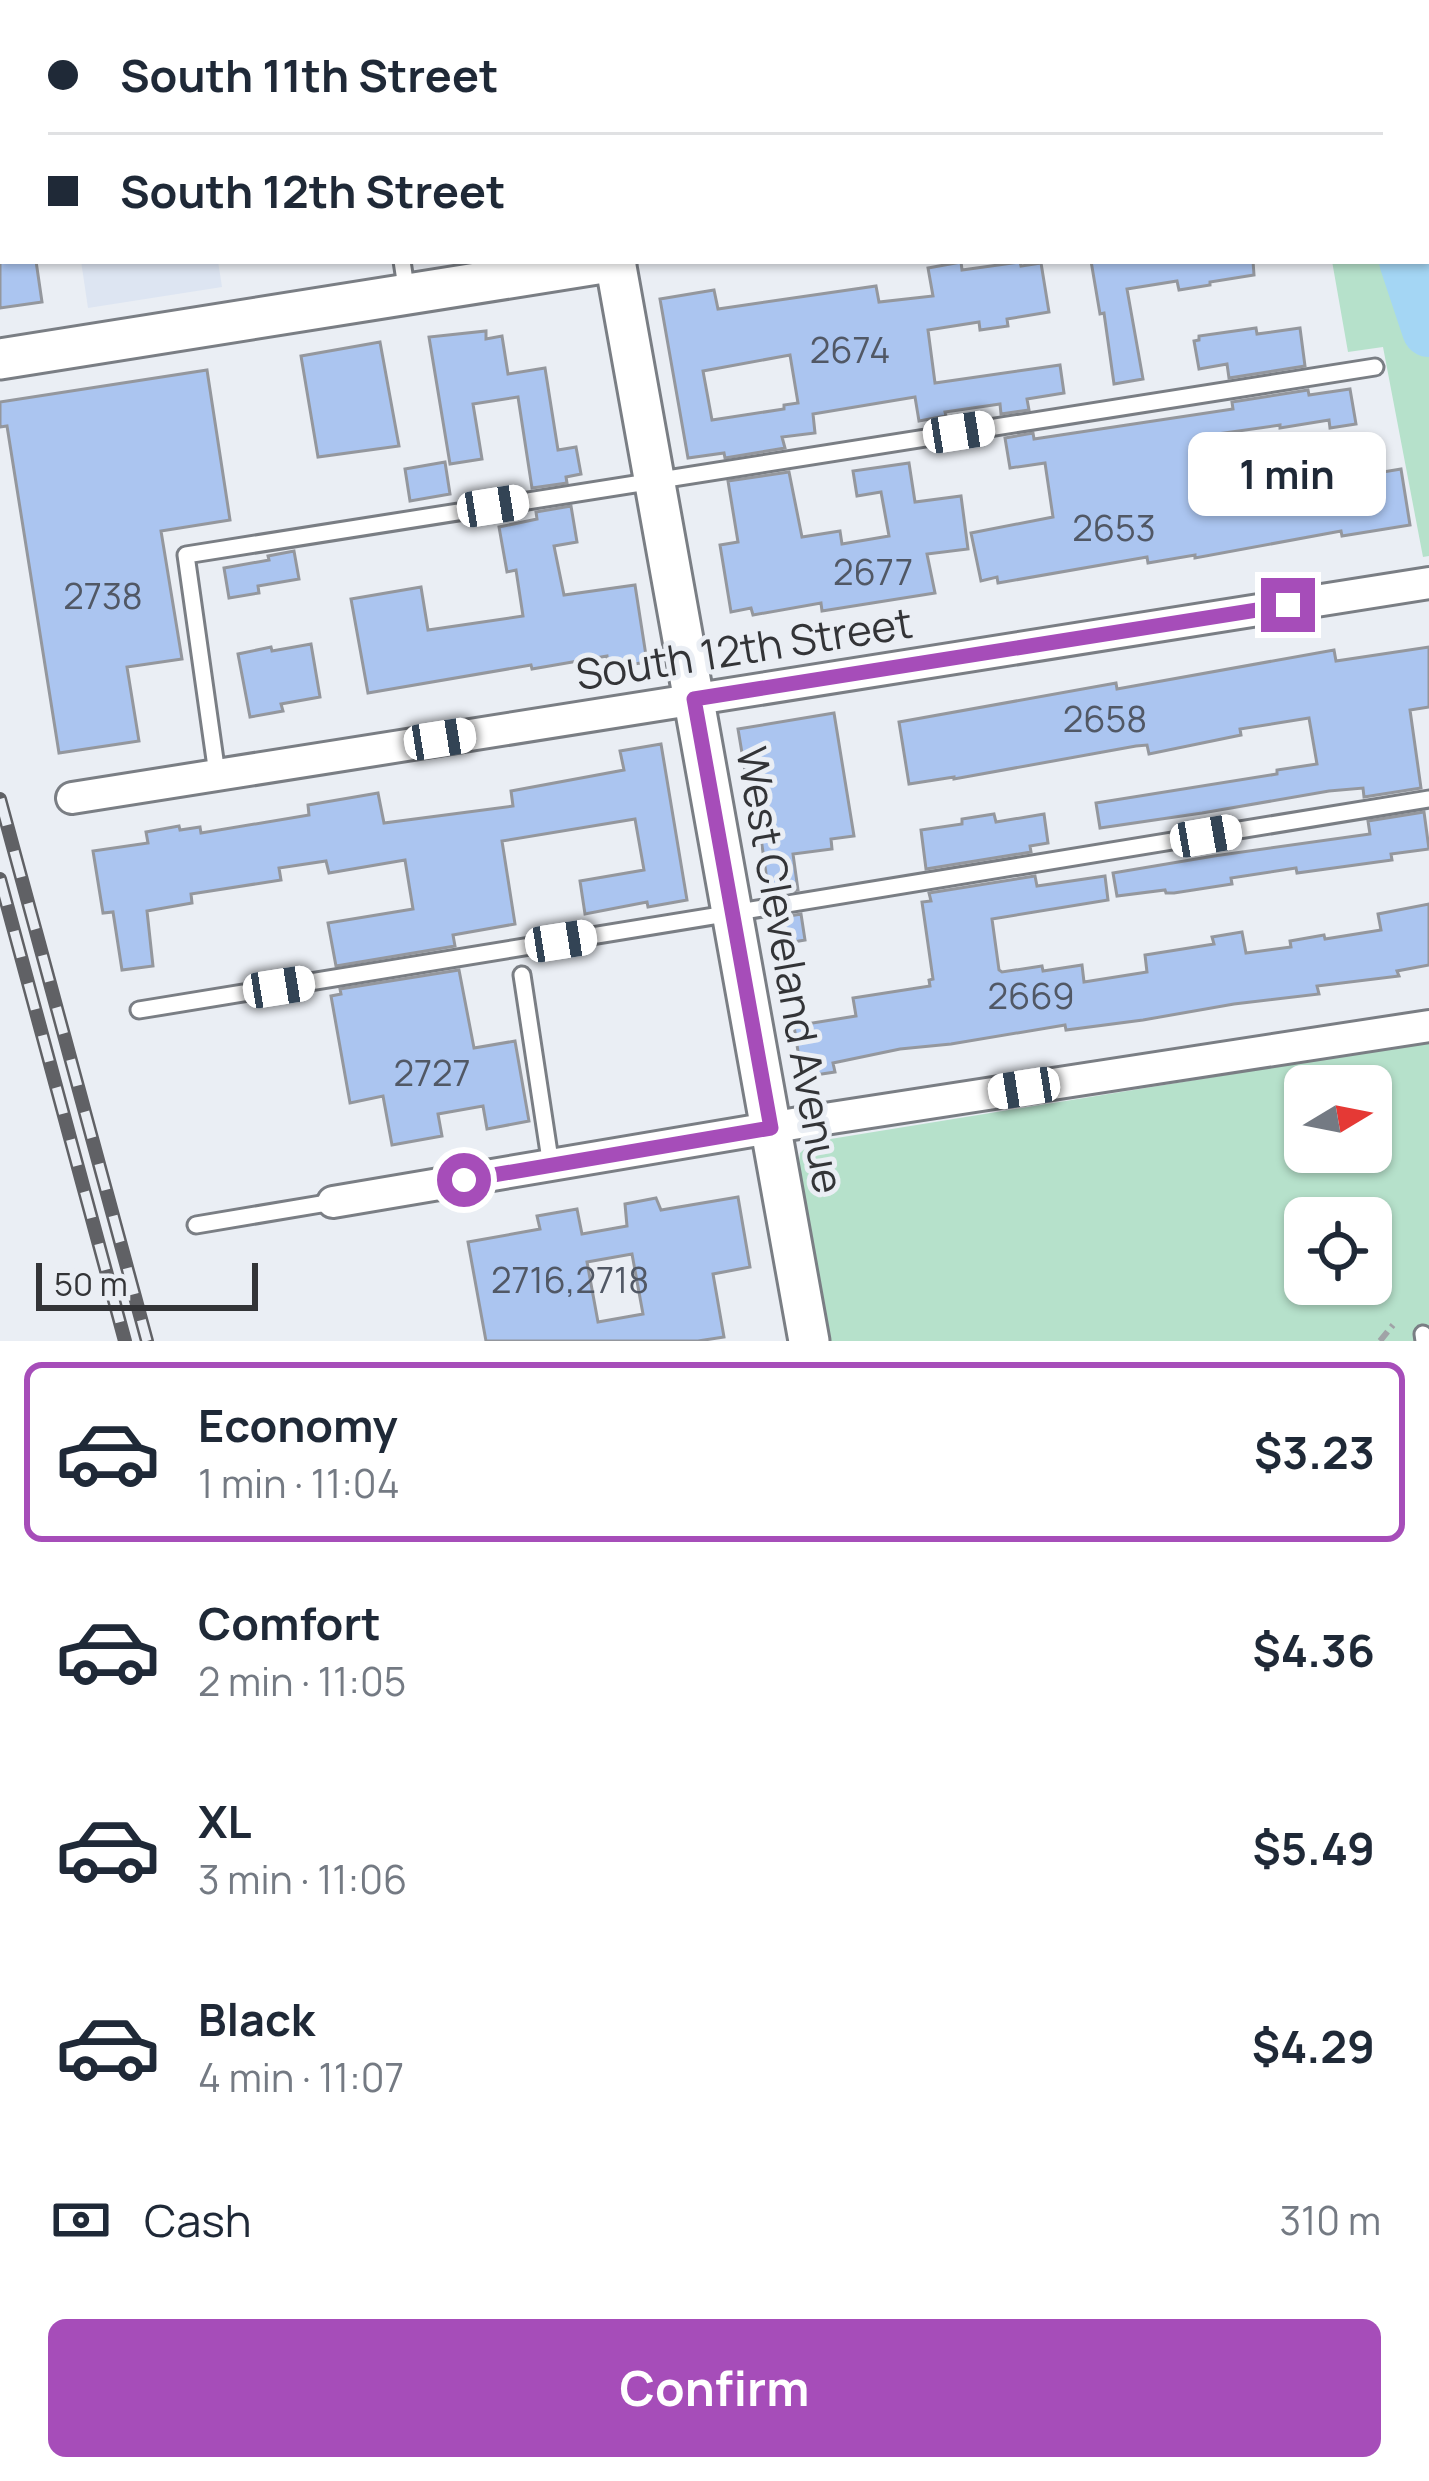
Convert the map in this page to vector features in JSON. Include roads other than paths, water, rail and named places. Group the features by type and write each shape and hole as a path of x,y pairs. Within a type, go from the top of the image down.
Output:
{"street":[{"path":"0,359 404,278 578,264"},
{"name":"West Cleveland Avenue","path":"616,264 809,1341"},
{"name":"South 12th Street","path":"72,798 1429,583"},
{"path":"332,1202 1429,1026"}],"lane":[{"path":"218,774 186,555 1375,367"},
{"path":"139,1010 1429,800"},
{"path":"522,975 551,1166"},
{"path":"196,1226 332,1202"}],"waterway":[{"path":"1407,264 1429,330"}],"railway":[{"path":"0,799 147,1341"},
{"path":"0,879 125,1341"}]}
